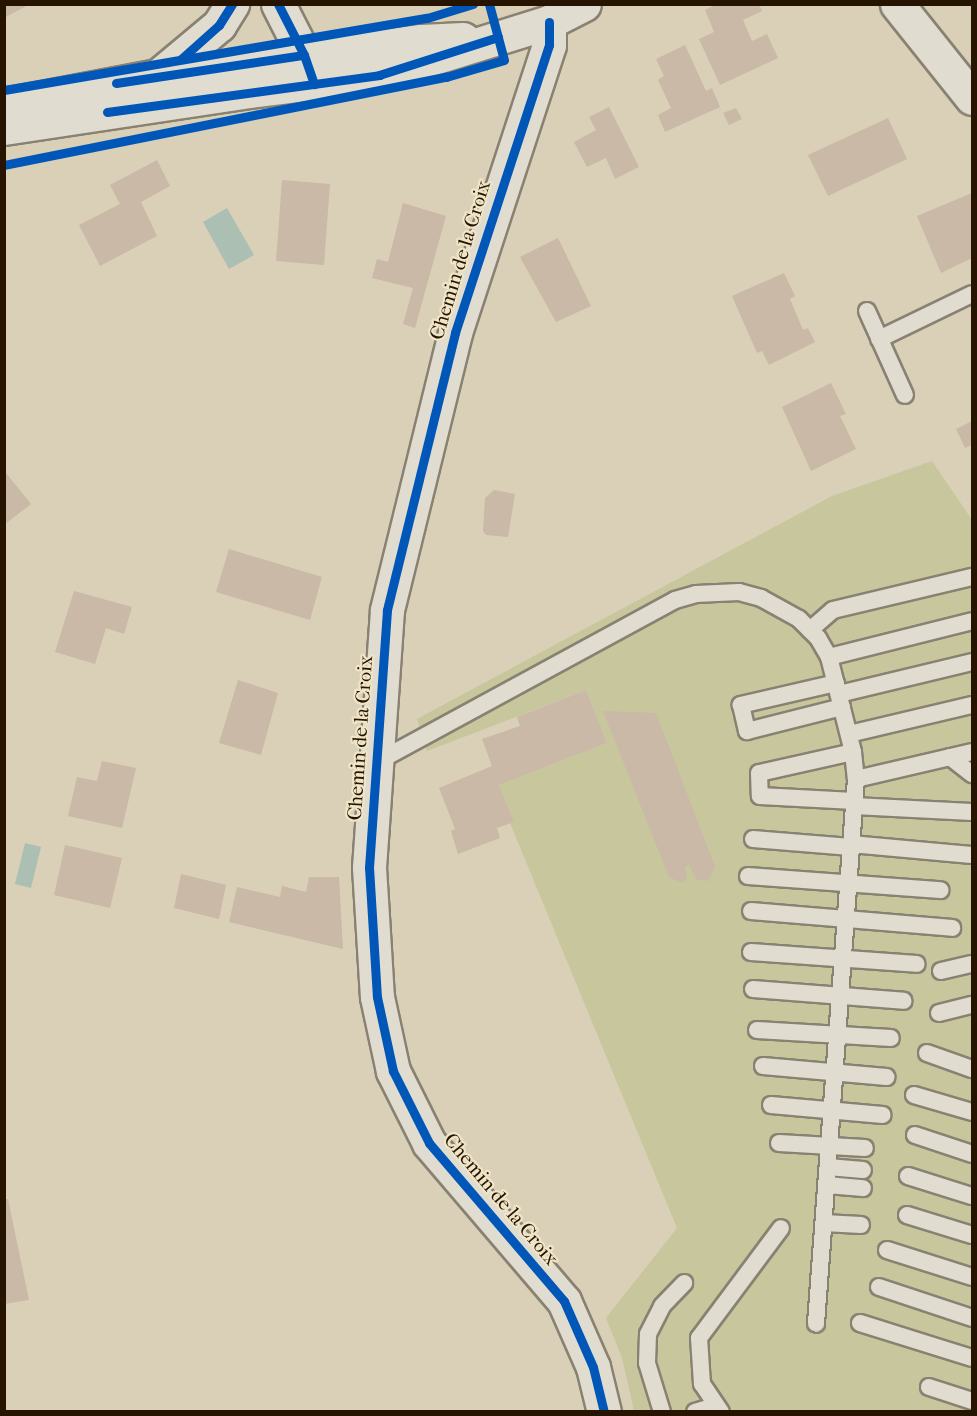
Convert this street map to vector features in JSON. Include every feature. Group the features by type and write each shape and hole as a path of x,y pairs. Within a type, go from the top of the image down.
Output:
{"street":[{"path":"158,76 219,25 231,4"},
{"path":"278,4 309,70"},
{"path":"4,128 248,91 309,70 421,41 498,37 549,22 584,4"},
{"path":"897,4 972,98"},
{"name":"Chemin de la Croix","path":"549,22 549,45 455,333 387,610 369,867 377,996 393,1071 429,1143 564,1301 593,1367 604,1412"},
{"path":"4,105 158,76 309,70"}],"lane":[{"path":"879,339 972,294"},
{"path":"867,311 905,395"},
{"path":"810,630 833,610 972,577"},
{"path":"375,763 675,600 696,594 738,592 761,598 799,619 810,630 829,657 854,752 856,779 816,1324"},
{"path":"829,657 972,621"},
{"path":"839,695 747,731 741,705 839,695 972,663"},
{"path":"849,734 972,705"},
{"path":"854,752 759,773 760,796 972,812"},
{"path":"856,779 972,752"},
{"path":"950,757 972,774"},
{"path":"753,839 972,855"},
{"path":"748,876 940,890"},
{"path":"751,911 952,928"},
{"path":"751,952 917,964"},
{"path":"940,971 972,964"},
{"path":"753,989 904,1001"},
{"path":"939,1013 972,1005"},
{"path":"757,1030 891,1038"},
{"path":"927,1053 972,1069"},
{"path":"763,1066 887,1077"},
{"path":"914,1095 972,1112"},
{"path":"771,1105 883,1115"},
{"path":"915,1135 972,1154"},
{"path":"779,1143 866,1148"},
{"path":"828,1167 863,1170"},
{"path":"908,1176 972,1196"},
{"path":"827,1185 863,1188"},
{"path":"907,1215 972,1235"},
{"path":"824,1223 861,1225"},
{"path":"695,1412 718,1409 702,1384 699,1338 780,1228"},
{"path":"887,1250 972,1277"},
{"path":"662,1412 647,1363 648,1334 662,1306 684,1283"},
{"path":"879,1287 972,1318"},
{"path":"860,1323 972,1358"},
{"path":"929,1387 972,1401"}],"green space":[{"path":"932,461 972,520 972,1411 634,1411 622,1358 606,1318 677,1228 510,823 513,821 499,785 607,743 586,690 427,751 417,719 832,496"}],"shaded area":[{"path":"227,208 254,255 229,269 203,222"},
{"path":"25,843 41,847 31,888 15,884"}],"building":[{"path":"4,4 30,4 4,18"},
{"path":"717,4 759,4 762,11 743,20 752,41 767,34 778,58 720,85 699,39 714,32 705,10"},
{"path":"685,45 706,91 712,88 720,107 665,132 658,115 671,108 658,80 664,76 656,59"},
{"path":"609,107 639,167 615,179 606,158 587,167 574,142 596,130 589,117"},
{"path":"736,108 742,119 729,125 723,113"},
{"path":"888,118 907,159 828,196 808,155"},
{"path":"157,160 170,186 141,202 157,236 100,266 79,225 120,204 110,185"},
{"path":"282,180 330,184 324,265 276,261"},
{"path":"972,193 972,258 941,273 917,216"},
{"path":"403,203 446,216 415,328 403,324 413,288 372,278 377,259 388,262"},
{"path":"558,238 591,306 556,322 520,257"},
{"path":"784,273 795,296 790,299 803,330 808,328 815,342 769,365 762,351 757,353 732,296"},
{"path":"831,383 846,414 840,416 856,449 811,471 782,407"},
{"path":"972,421 972,445 965,448 956,429"},
{"path":"6,473 31,504 4,525 4,474"},
{"path":"494,490 515,494 508,537 486,535 483,531 485,498"},
{"path":"229,549 322,577 310,620 216,592"},
{"path":"74,591 132,607 124,634 106,628 95,664 55,652"},
{"path":"238,680 278,693 261,755 219,743"},
{"path":"586,690 607,743 499,785 514,822 497,828 500,838 458,854 451,831 455,829 439,788 492,766 482,739 520,726 517,717"},
{"path":"603,711 656,713 715,867 708,881 696,879 689,864 685,867 687,879 682,883 669,877"},
{"path":"102,761 136,768 122,828 68,816 77,777 97,781"},
{"path":"65,845 122,858 110,908 54,895"},
{"path":"181,874 226,885 219,919 174,908"},
{"path":"309,877 339,877 343,949 229,922 237,887 280,897 282,886 306,892"},
{"path":"4,1199 8,1199 29,1300 4,1304"}],"cycle path":[{"path":"181,59 219,25 232,4"},
{"path":"278,4 304,55 314,84"},
{"path":"4,90 427,18 473,4"},
{"path":"4,165 446,77 504,60 489,4"},
{"path":"549,22 549,45 455,333 387,610 369,867 377,997 393,1071 429,1143 564,1301 593,1367 604,1412"},
{"path":"107,112 379,75 498,37"},
{"path":"116,83 304,55"}]}
